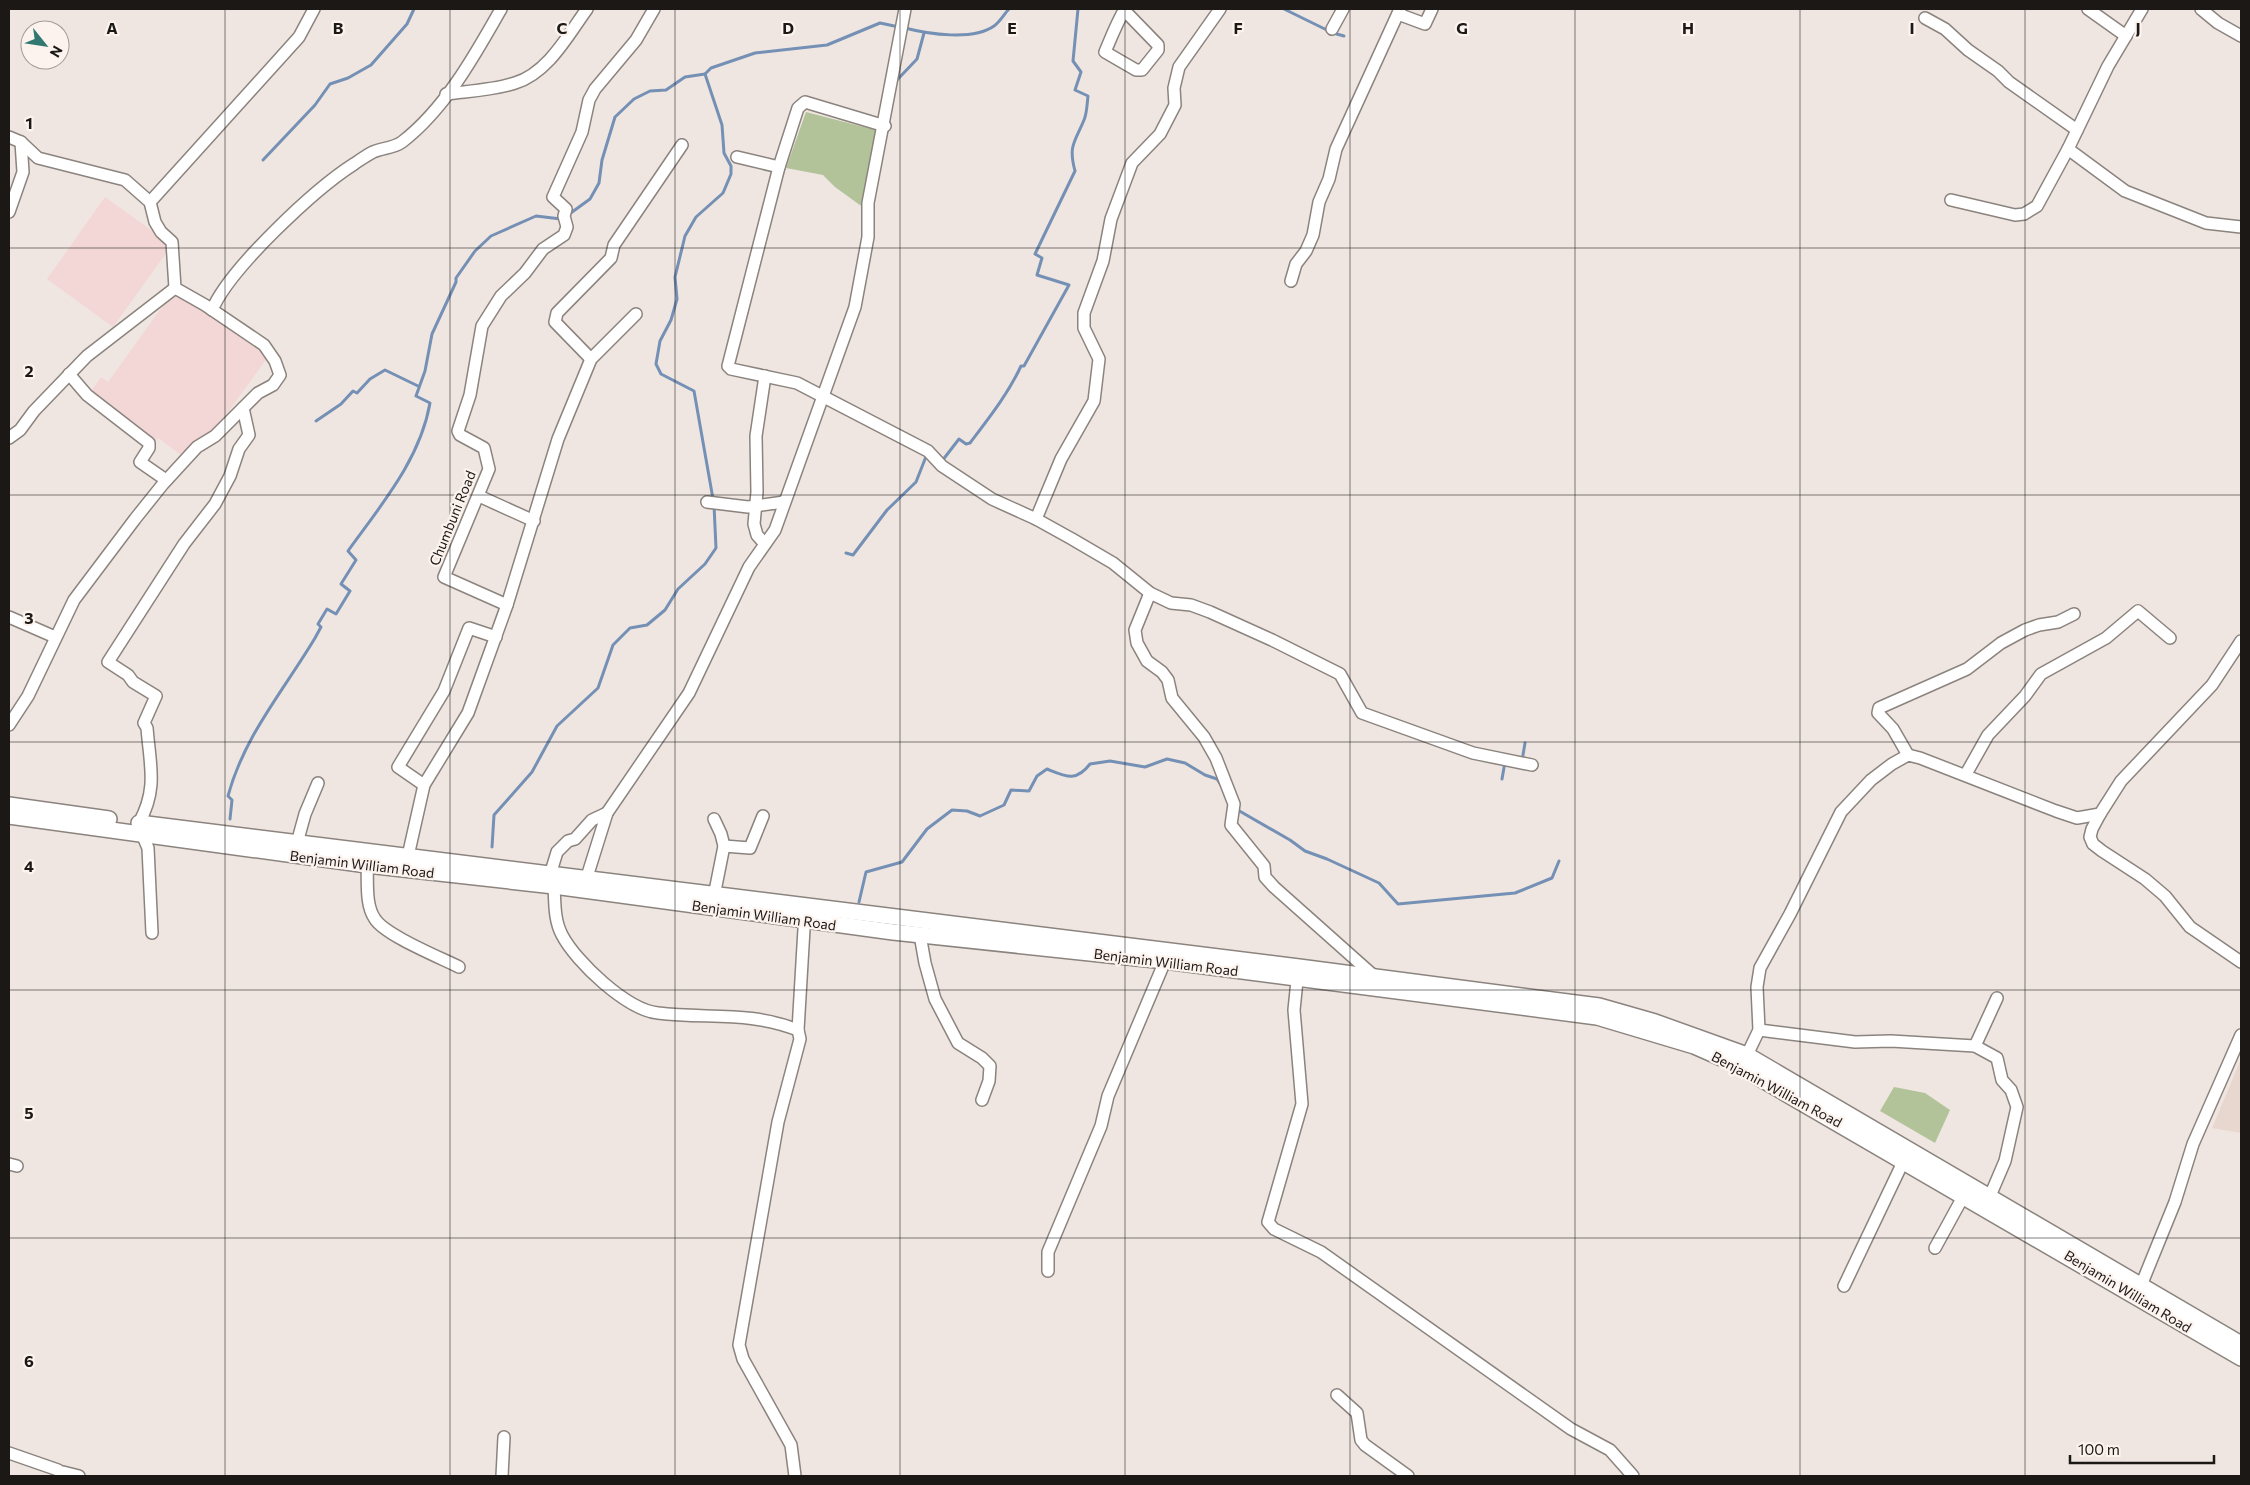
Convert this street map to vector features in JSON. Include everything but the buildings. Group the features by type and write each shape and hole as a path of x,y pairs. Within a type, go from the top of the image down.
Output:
{"main road":[{"name":"Benjamin William Road","path":"9,805 140,829 367,865 552,881 586,880 714,896 920,935 1165,961 1376,977 1599,1006 1655,1022 1747,1054 1990,1196 2140,1290 2241,1358"},
{"name":"Benjamin William Road","path":"9,816 298,843 408,856 552,881 805,914 1298,972 1597,1017 1650,1031 1694,1046 1735,1064 1964,1195 2241,1344"}],"street":[{"path":"150,202 299,37 314,9"},
{"path":"212,310 221,293 240,268 296,213 351,166 373,152 400,143 427,118 468,66 501,9"},
{"path":"446,94 500,87 517,83 532,75 553,56 587,9"},
{"name":"Chumbuni Road","path":"507,605 444,577 489,469 488,458 484,448 460,435 458,431 470,395 482,326 501,296 525,273 543,249 564,234 567,227 565,206 553,197 582,132 589,100 595,89 636,40 654,9"},
{"path":"586,880 607,812 689,693 749,567 775,530 855,306 868,236 868,203 885,126 905,9"},
{"path":"1036,519 1061,459 1094,401 1099,359 1084,328 1084,313 1103,261 1111,220 1132,163 1160,134 1175,105 1174,88 1179,67 1220,9"},
{"path":"1332,29 1343,9"},
{"path":"1291,281 1298,260 1306,251 1313,235 1319,202 1329,179 1336,149 1399,11 1425,24 1432,9"},
{"path":"2088,9 2126,36"},
{"path":"1952,200 2015,215 2024,214 2037,206 2068,149 2108,66 2142,9"},
{"path":"2201,9 2218,23 2241,36"},
{"path":"1124,10 1158,45 1158,50 1142,70 1136,70 1105,52 1124,10"},
{"path":"1925,18 1944,29 2009,82 2076,130"},
{"path":"885,126 806,102 798,108 780,167 728,366 738,372 784,379 823,396 928,451 942,466 992,499 1036,519 1112,563 1150,593 1171,603 1191,605 1210,612 1340,674 1348,686 1358,709 1362,713 1473,753 1532,765"},
{"path":"9,137 21,142 38,158 125,180 150,202 155,222 172,242 175,288"},
{"path":"9,212 23,172 21,142"},
{"path":"591,359 555,322 557,313 612,258 614,245 682,145"},
{"path":"2068,149 2124,191 2206,224 2241,227"},
{"path":"737,157 780,167"},
{"path":"9,726 28,696 74,600 166,480 197,447 215,436 258,393 273,385 280,375 275,361 264,345 175,288"},
{"path":"9,438 20,430 34,411 69,374 108,338 175,288"},
{"path":"408,856 424,785 468,713 507,605 558,439 591,359 636,314"},
{"path":"69,374 87,395 149,443 149,448 140,462 166,480"},
{"path":"765,376 756,436 756,506 754,524 757,535 765,544"},
{"path":"152,932 148,848 140,829 148,807 153,781 147,728 144,723 156,696 132,682 128,674 108,662 184,544 215,504 230,476 239,449 249,435 243,408"},
{"path":"479,496 534,521"},
{"path":"707,502 748,507 784,502"},
{"path":"1150,593 1135,630 1137,644 1146,661 1162,672 1168,680 1172,698 1204,737 1216,758 1233,807 1231,826 1264,866 1266,877 1360,965 1376,977"},
{"path":"1966,774 1988,735 2025,696 2041,674 2106,638 2138,612 2170,638"},
{"path":"2074,614 2058,622 2039,625 2025,630 2001,643 1967,669 1879,708 1878,713 1893,729 1908,756 1966,774 2077,818 2100,814"},
{"path":"9,616 55,637"},
{"path":"424,785 398,767 444,691 470,628 496,636"},
{"path":"2241,641 2212,685 2121,781 2100,814 2090,837 2093,844 2145,879 2165,896 2190,927 2241,962"},
{"path":"1747,1054 1759,1030 1757,987 1760,968 1790,914 1841,812 1872,780 1892,764 1908,756"},
{"path":"298,843 305,814 318,783"},
{"path":"607,812 592,820 575,839 568,841 557,852 552,881 556,919 562,935 587,969 619,996 656,1013 736,1015 798,1030"},
{"path":"724,846 750,848 763,816"},
{"path":"714,820 722,834 724,846 714,896"},
{"path":"367,865 368,899 374,918 385,930 459,967"},
{"path":"795,1476 791,1445 743,1359 739,1345 778,1122 800,1039 798,1030 805,914"},
{"path":"920,935 925,963 935,999 958,1043 982,1058 990,1066 989,1081 982,1100"},
{"path":"1048,1271 1048,1252 1101,1126 1108,1096 1165,961"},
{"path":"1298,972 1294,1010 1302,1104 1268,1222 1274,1229 1322,1252 1391,1303 1421,1321 1571,1429 1610,1450 1633,1476"},
{"path":"1975,1046 1997,998"},
{"path":"1759,1030 1855,1042 1891,1041 1975,1046 1997,1058 2002,1080 2011,1090 2017,1107 2005,1161 1990,1196"},
{"path":"2140,1290 2175,1202 2193,1144 2241,1035"},
{"path":"1844,1286 1904,1160"},
{"path":"1935,1248 1964,1195"},
{"path":"1337,1395 1357,1413 1361,1440 1365,1445 1408,1476"},
{"path":"502,1476 504,1437"},
{"path":"9,1453 79,1476"}],"shaded area":[{"path":"105,197 172,245 113,327 47,279"},
{"path":"175,289 268,357 204,445 185,458 158,438 155,442 89,394 101,377 108,382"},
{"path":"2241,1059 2241,1133 2212,1128"}],"green space":[{"path":"806,112 879,131 864,208 835,187 823,175 786,168"},
{"path":"1894,1087 1925,1093 1950,1110 1935,1143 1880,1111"}],"waterway":[{"path":"263,160 315,105 330,84 348,78 371,65 407,24 414,9"},
{"path":"905,28 950,35 985,31 994,26 1009,9"},
{"path":"942,461 959,439 966,444 970,443 991,415 1021,366 1024,366 1069,285 1037,275 1042,258 1035,254 1075,171 1072,149 1086,111 1088,96 1075,90 1081,72 1073,61 1078,9"},
{"path":"1284,9 1333,33 1344,36"},
{"path":"568,215 590,199 599,183 602,160 615,117 634,99 650,91 666,90 685,77 705,74 711,68 755,53 827,45 880,23 899,27"},
{"path":"897,80 917,59 924,33"},
{"path":"705,74 722,125 724,153 731,166 731,174 723,193 696,217 685,236 675,277 677,299 671,320 660,341 656,364 661,374 694,391 713,499"},
{"path":"230,819 232,800 228,796 235,774 254,733 315,638 321,627 318,624 327,609 336,614 350,591 341,584 356,560 348,551 398,481 418,444 430,403 416,396 425,371 432,334 456,282 456,278 475,251 491,236 536,216 561,219"},
{"path":"316,421 341,404 353,391 357,393 370,379 385,370 418,386"},
{"path":"846,553 853,555 887,510 916,482 927,454"},
{"path":"492,847 494,815 532,772 557,726 598,688 613,645 630,628 647,625 665,610 678,589 705,564 716,548 714,505"},
{"path":"1522,761 1525,743"},
{"path":"859,902 866,872 902,862 927,829 952,810 967,811 980,816 1004,805 1011,790 1029,791 1037,776 1047,769 1066,776 1076,776 1090,764 1110,761 1145,767 1167,759 1185,763 1205,775 1217,779 1221,785"},
{"path":"1502,779 1505,762"},
{"path":"1236,809 1290,840 1305,851 1379,883 1398,904 1515,893 1552,878 1559,861"}]}
